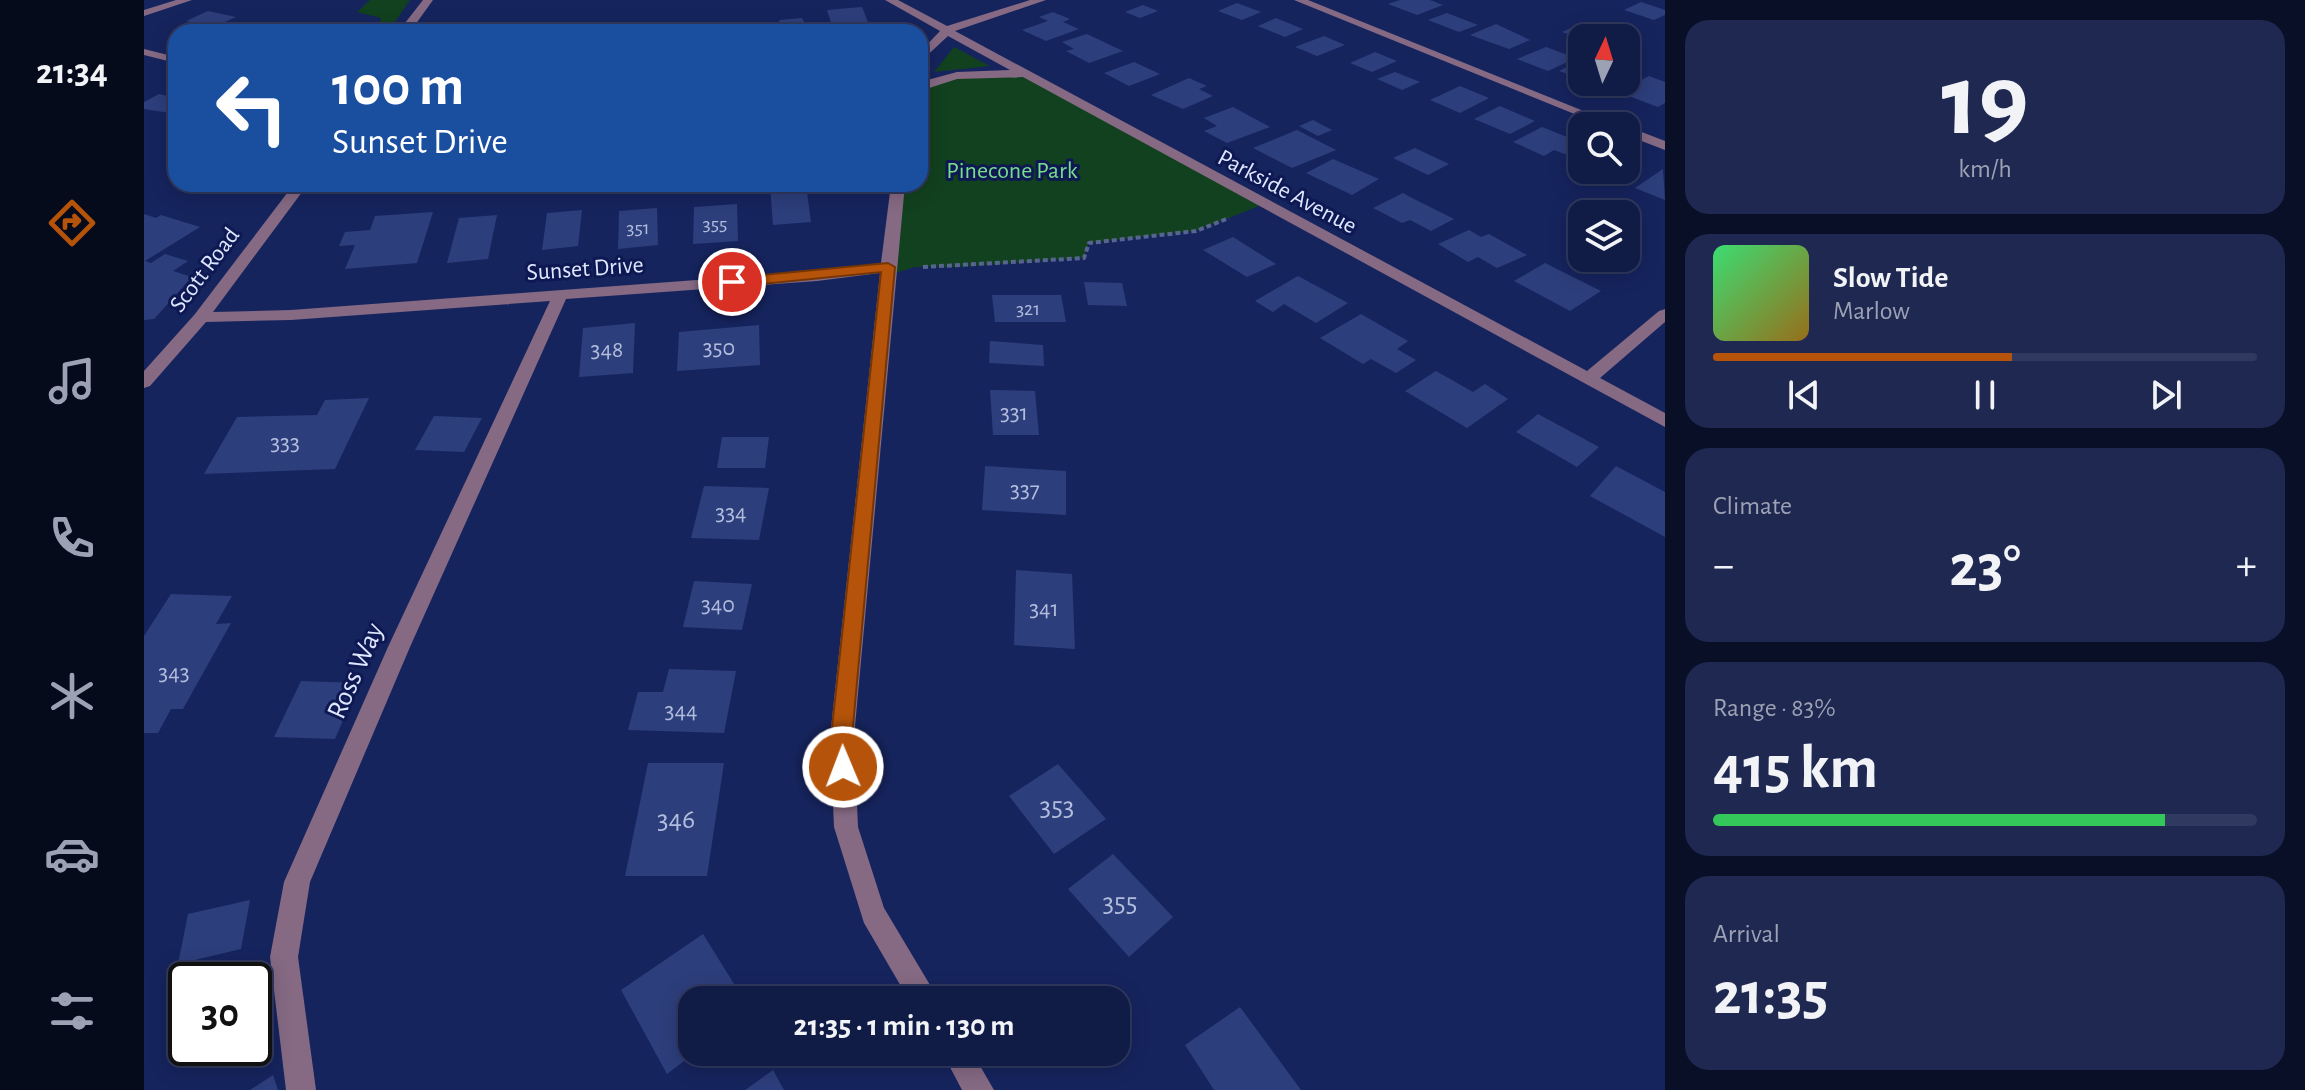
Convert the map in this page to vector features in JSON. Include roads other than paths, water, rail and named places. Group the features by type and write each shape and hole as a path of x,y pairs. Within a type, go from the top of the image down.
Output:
{"street":[{"path":"144,13 187,0"},
{"path":"410,24 428,0"},
{"name":"Parkside Avenue","path":"890,0 1665,421"},
{"path":"928,50 947,30 1041,0"},
{"path":"1299,0 1580,112"},
{"path":"144,52 168,58"},
{"path":"928,83 978,72 1025,74"},
{"path":"1640,136 1665,146"},
{"name":"Scott Road","path":"144,382 201,317 295,192"},
{"path":"897,192 842,737 846,827 873,914 917,986"},
{"name":"Sunset Drive","path":"201,317 291,315 817,276 888,267"},
{"name":"Ross Way","path":"301,1090 284,957 297,882 399,647 560,295"},
{"path":"1589,379 1665,314"},
{"path":"964,1066 979,1090"}],"park label":[{"name":"Pinecone Park","path":"1012,171"}]}
